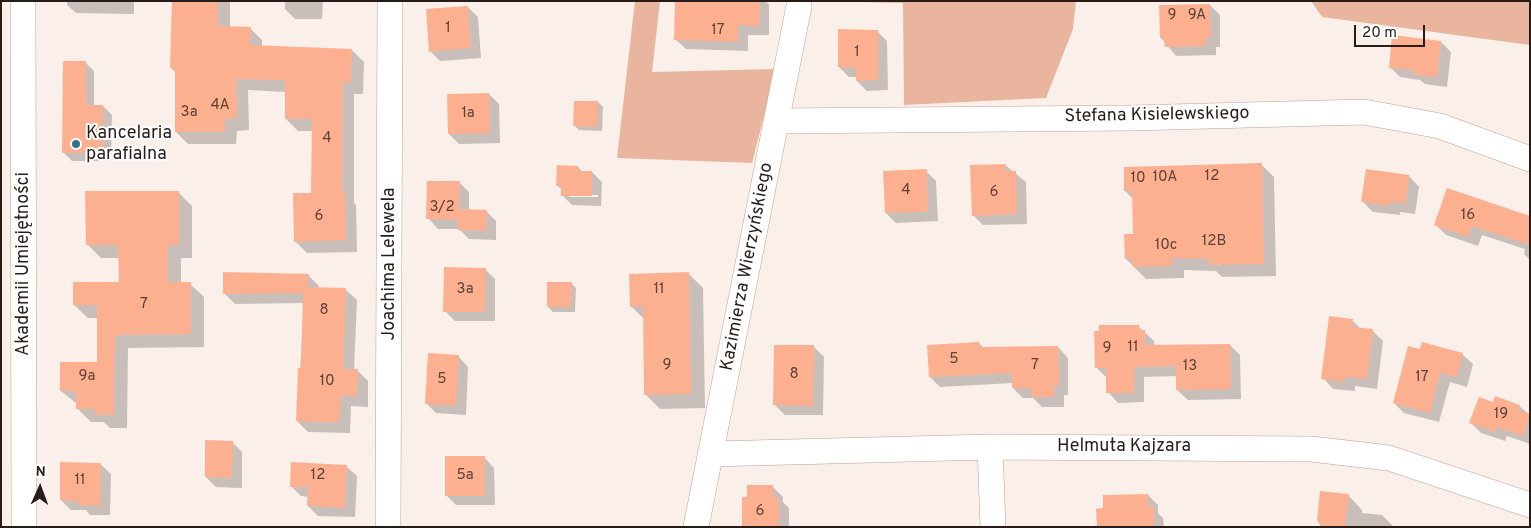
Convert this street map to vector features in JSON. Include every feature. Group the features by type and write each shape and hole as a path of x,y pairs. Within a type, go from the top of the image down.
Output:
{"street":[{"name":"Akademii Umiejętności","path":"23,1 24,527"},
{"name":"Joachima Lelewela","path":"388,527 390,1"},
{"name":"Kazimierza Wierzyńskiego","path":"696,527 799,6"},
{"name":"Stefana Kisielewskiego","path":"777,121 1131,118 1364,112 1440,126 1530,159"},
{"name":"Helmuta Kajzara","path":"710,454 990,447 1311,449 1389,458 1530,504"},
{"path":"990,447 993,527"}],"shaded area":[{"path":"635,1 660,1 652,72 776,69 752,163 617,158"},
{"path":"809,1 1076,1 1073,29 1046,98 904,105 903,3"},
{"path":"1311,1 1530,1 1530,45 1322,17"}],"building":[{"path":"172,1 218,1 218,26 251,27 250,45 352,49 351,83 343,82 342,192 345,192 346,240 294,242 293,193 311,193 312,119 285,119 285,80 236,79 237,118 225,119 225,132 175,132 175,69 170,68"},
{"path":"675,1 760,1 759,26 738,25 738,42 674,40"},
{"path":"1210,4 1211,37 1206,38 1206,46 1165,47 1164,38 1160,38 1159,5"},
{"path":"468,6 471,48 429,52 426,9"},
{"path":"838,29 878,30 878,80 856,81 856,68 838,67"},
{"path":"1392,35 1441,41 1437,77 1414,75 1414,70 1389,68"},
{"path":"63,61 86,61 86,105 103,105 103,153 62,153"},
{"path":"489,93 490,133 448,134 447,94"},
{"path":"574,101 598,101 597,127 573,126"},
{"path":"1262,163 1264,264 1209,265 1209,259 1172,258 1172,266 1133,267 1132,259 1125,259 1124,234 1133,234 1132,191 1124,191 1124,167"},
{"path":"1006,164 1006,171 1016,171 1017,214 972,216 970,165"},
{"path":"557,165 578,166 578,171 592,171 592,196 561,196 561,186 556,186"},
{"path":"927,169 928,212 885,213 883,171"},
{"path":"1366,169 1409,175 1406,204 1391,202 1390,206 1361,202"},
{"path":"427,181 460,181 459,209 487,210 486,231 458,230 458,220 426,219"},
{"path":"1447,188 1530,216 1530,245 1472,226 1468,237 1434,225"},
{"path":"85,191 179,191 179,245 168,245 168,282 191,282 191,334 115,335 114,415 95,415 96,409 76,409 76,391 60,391 60,362 97,362 97,305 73,305 73,282 119,282 118,245 86,245"},
{"path":"444,267 486,268 485,312 443,312"},
{"path":"223,272 309,274 308,287 346,288 343,369 358,369 357,396 341,396 339,423 296,421 298,368 301,368 303,293 223,294"},
{"path":"689,272 691,394 644,395 643,306 630,307 629,274"},
{"path":"547,282 572,282 571,307 547,307"},
{"path":"1329,316 1353,319 1352,327 1373,329 1367,379 1345,377 1345,382 1321,379"},
{"path":"1099,325 1139,325 1139,330 1145,330 1145,345 1230,344 1231,389 1176,390 1176,366 1134,367 1134,393 1106,393 1106,368 1095,368 1094,331 1099,331"},
{"path":"979,342 980,347 1058,346 1059,385 1054,386 1054,397 1031,397 1031,388 1012,388 1012,373 929,377 927,345"},
{"path":"1422,342 1463,353 1457,377 1440,373 1430,413 1393,403 1408,346 1420,349"},
{"path":"774,345 814,345 813,406 773,405"},
{"path":"428,353 459,355 456,406 425,404"},
{"path":"1495,396 1520,405 1518,410 1530,414 1523,436 1497,427 1495,432 1469,423 1479,397 1493,402"},
{"path":"205,440 233,441 232,478 205,477"},
{"path":"445,456 485,456 485,496 445,496"},
{"path":"60,462 101,463 100,506 79,505 77,501 60,500"},
{"path":"291,462 347,465 345,508 307,506 308,487 290,487"},
{"path":"747,485 773,485 773,497 779,497 779,527 742,527 742,497 747,497"},
{"path":"1320,491 1349,494 1345,527 1320,527 1320,521 1317,521"},
{"path":"1148,494 1148,507 1154,507 1154,527 1097,527 1096,509 1103,508 1103,495"}],"place":[{"name":"Kancelaria parafialna","path":"76,144"}]}
